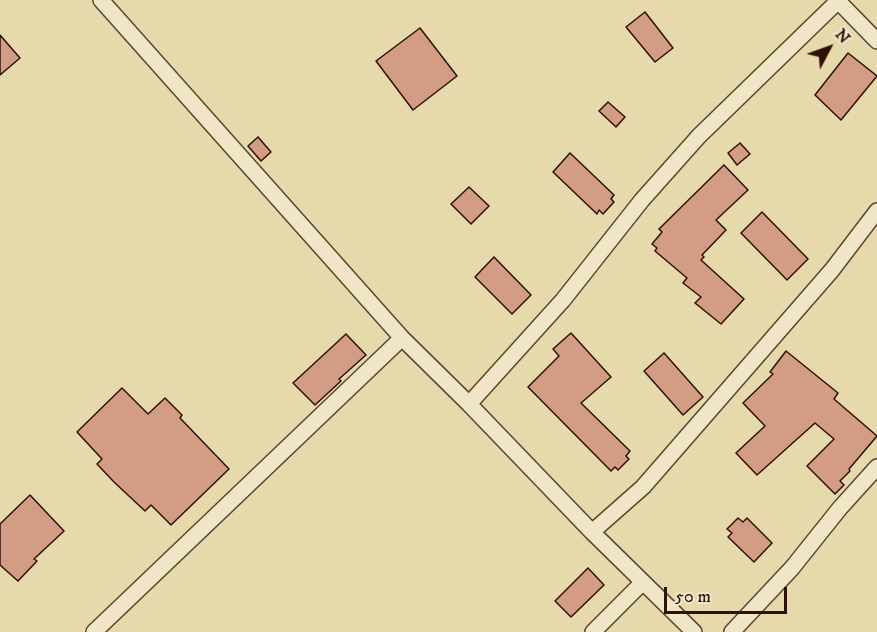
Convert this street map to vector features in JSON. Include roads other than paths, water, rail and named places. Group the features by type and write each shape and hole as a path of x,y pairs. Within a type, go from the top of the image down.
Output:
{"street":[{"path":"101,0 402,338 592,532 694,632"},
{"path":"469,405 563,300 642,200 699,136 838,0 877,41"},
{"path":"592,532 643,487 832,270 877,211"},
{"path":"94,632 402,338"},
{"path":"732,632 792,568 840,508 877,467"},
{"path":"593,632 643,582"}]}
